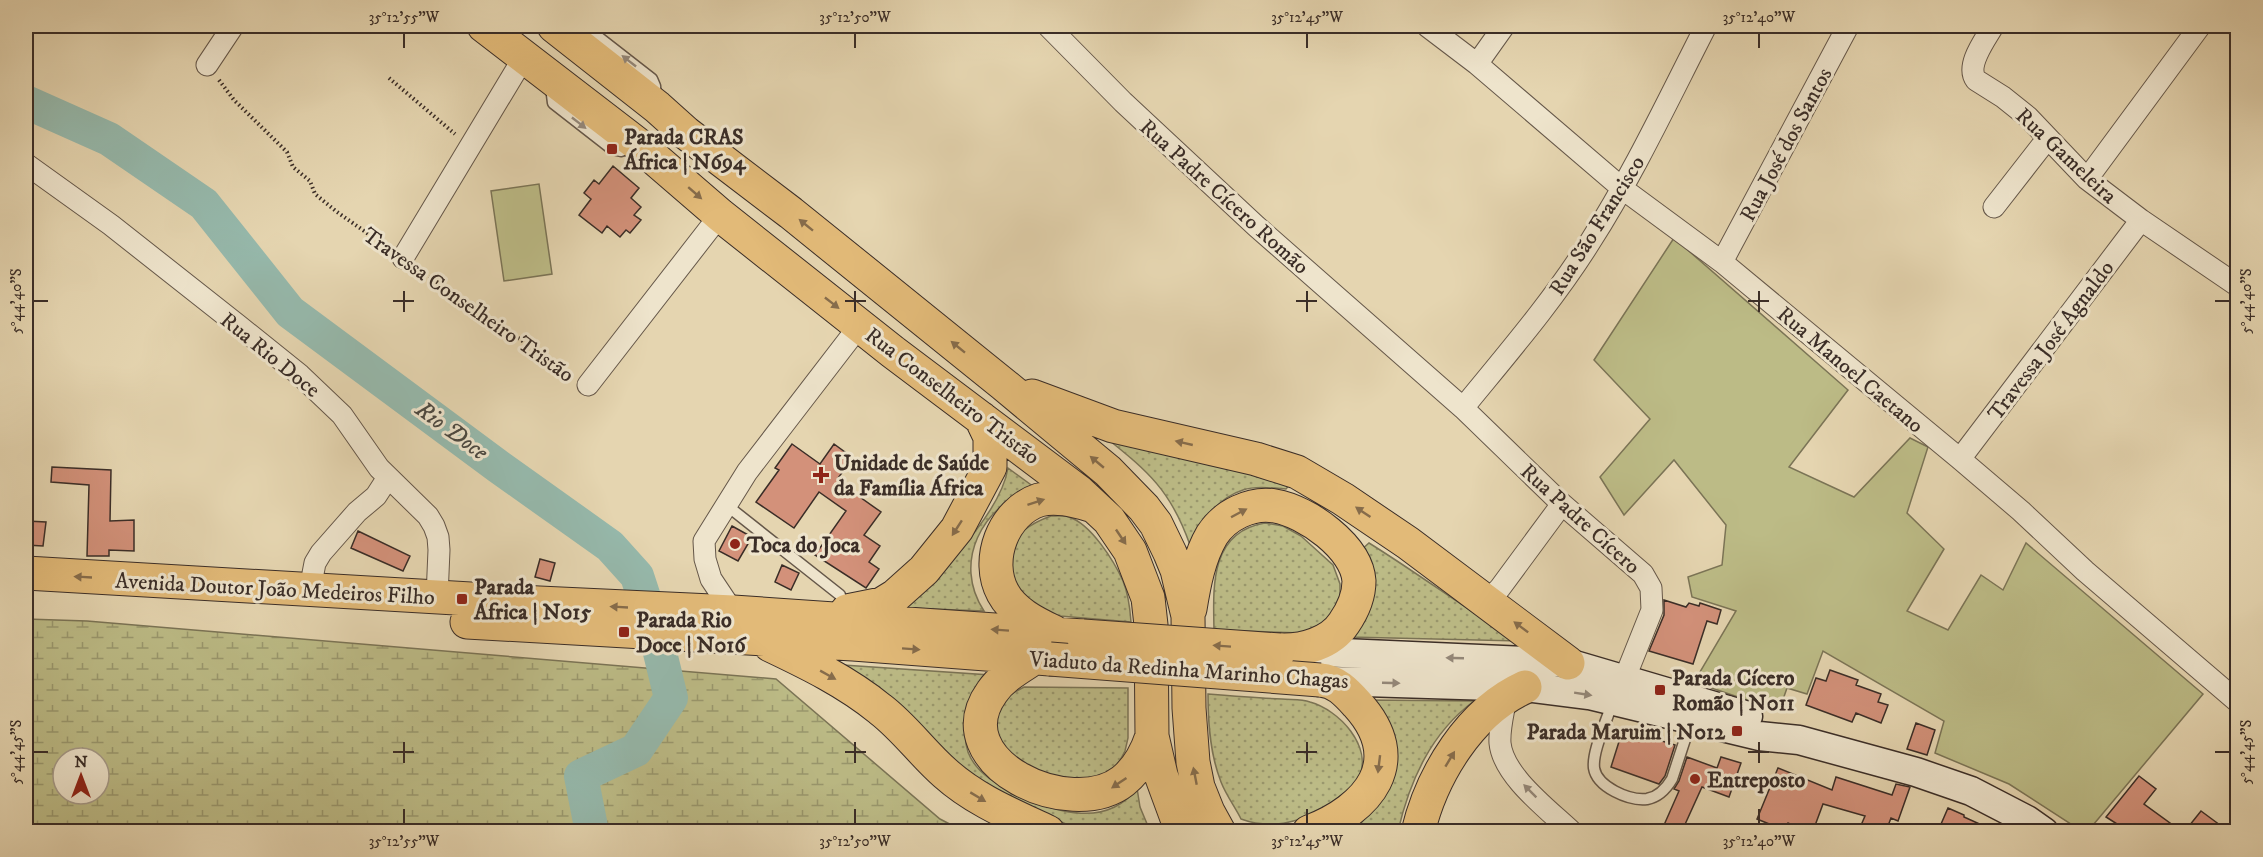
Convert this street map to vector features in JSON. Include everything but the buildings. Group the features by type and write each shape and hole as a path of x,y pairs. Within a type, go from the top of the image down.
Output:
{"main road":[{"name":"Rua Conselheiro Tristão","path":"484,26 640,146 720,215 860,325 1098,508 1130,551 1148,598 1151,625 1152,736 1161,775 1182,831"},
{"name":"Rua Conselheiro Tristão","path":"554,26 1003,384 1108,471 1144,508 1156,524 1177,570 1188,616 1192,762 1198,787 1219,831"},
{"path":"1003,384 1113,426 1256,459 1297,472 1343,499 1408,543 1562,662 1619,690 1692,720 1759,736 1798,740 1945,781 1998,804 2044,831"},
{"path":"761,628 865,609 882,604 907,587 957,530 990,467 990,437 981,417"},
{"path":"1098,508 1075,501 1052,498 1026,506 1008,526 996,551 996,568 1004,594 1056,647 1000,682 984,706 980,720 981,736 988,753 1002,766 1018,778 1058,794 1086,794 1109,789 1122,782 1144,757 1152,736"},
{"path":"1188,616 1203,556 1213,534 1223,522 1240,511 1257,505 1275,506 1294,511 1324,530 1347,551 1355,565 1359,579 1358,594 1350,615 1332,637 1315,645 1283,650"},
{"name":"Avenida Doutor João Medeiros Filho","path":"26,573 437,597 546,615"},
{"name":"Avenida Doutor João Medeiros Filho","path":"26,595 723,620 853,644"},
{"name":"Avenida Doutor João Medeiros Filho","path":"761,628 883,622"},
{"name":"Viaduto da Redinha Marinho Chagas","path":"883,622 1056,647 1326,681 1516,692"},
{"path":"761,628 792,655 859,692 902,726 944,773 973,795 1005,813 1048,831"},
{"name":"Viaduto da Redinha Marinho Chagas","path":"853,644 1283,650 1562,662"},
{"path":"1309,831 1347,820 1375,784 1381,764 1380,745 1371,722 1362,709 1326,681"},
{"path":"1418,831 1435,786 1450,758 1472,727 1516,692 1590,695 1619,690 1763,722 1798,740"}],"street":[{"path":"207,65 233,26"},
{"name":"Rua Padre Cícero Romão","path":"1048,26 1123,102 1256,226 1463,408"},
{"name":"Rua Manoel Caetano","path":"1427,26 1477,64 1623,189 1722,262 1960,459 2085,571 2238,702"},
{"path":"1477,64 1504,26"},
{"name":"Rua São Francisco","path":"1463,408 1552,298 1590,243 1623,189 1706,26"},
{"name":"Rua José dos Santos","path":"1722,262 1848,26"},
{"name":"Rua Gameleira","path":"1993,26 1978,53 1973,76 1983,85 2003,96 2028,117 2086,179 2140,220 2238,286"},
{"path":"2086,179 2200,26"},
{"path":"403,258 524,57"},
{"path":"1994,207 2047,139"},
{"name":"Rua Rio Doce","path":"26,164 111,225 300,375 342,415 369,456 387,478 428,516 434,526 439,550 437,597"},
{"name":"Travessa Conselheiro Tristão","path":"588,385 720,215"},
{"name":"Travessa José Agnaldo","path":"1960,459 2140,220"},
{"path":"723,620 705,559 704,542 725,504 754,463 860,325"},
{"name":"Rua Padre Cícero","path":"1463,408 1562,504 1643,574 1651,588 1652,610 1619,690"},
{"path":"310,589 315,563 321,553 357,512 376,496 387,478"},
{"path":"1487,602 1500,588 1562,504"},
{"path":"1516,692 1500,741 1502,756 1513,774 1572,831"}],"lane":[{"path":"561,26 586,29 593,33 652,79 657,107"},
{"path":"725,504 840,595"},
{"path":"1619,690 1594,758 1594,770 1607,786 1633,798 1647,799 1668,787 1692,720"}],"path":[{"name":"Travessa Conselheiro Tristão","path":"207,65 234,100 287,152 293,167 310,181 315,194 337,212 588,385"},
{"path":"389,78 470,149"}],"green space":[{"path":"539,184 552,274 504,281 491,191"},
{"path":"1674,238 1848,390 1789,467 1854,497 1910,438 1928,447 1907,513 1944,549 1907,611 1948,630 1981,575 2003,590 2026,543 2203,694 2088,831 2083,832 2009,784 1935,753 1944,721 1823,651 1807,694 1787,688 1779,711 1694,682 1736,611 1692,597 1688,577 1722,565 1726,525 1674,460 1624,515 1600,477 1650,419 1594,360"},
{"path":"1105,437 1291,483 1286,489 1248,489 1225,499 1211,512 1190,545 1175,510 1157,484"},
{"path":"1008,468 1034,487 1016,496 1000,508 987,522 978,538 972,555 971,574 975,592 984,611 906,608 981,524 1003,486"},
{"path":"1051,516 1067,516 1077,521 1101,544 1123,581 1131,622 1060,616 1041,612 1018,596 1009,558 1012,543 1030,526"},
{"path":"1265,523 1283,526 1301,536 1333,565 1340,584 1337,610 1328,621 1301,633 1214,630 1215,579 1224,549 1234,537 1247,528"},
{"path":"1369,543 1518,641 1349,637 1360,551"},
{"path":"26,619 87,621 776,679 940,819 963,831 26,831"},
{"path":"843,665 990,675 975,702 967,721 966,731 968,752 983,773 1004,788 1034,802 1081,813 1096,813 1111,808 1125,801 1137,788 1140,807 1150,831 1081,831 994,791 976,780"},
{"path":"1024,687 1128,688 1128,738 1125,751 1118,764 1108,773 1083,783 1046,774 1006,754 995,729 1000,705 1011,694"},
{"path":"1208,694 1300,700 1321,706 1342,721 1357,742 1362,766 1358,780 1323,808 1297,820 1270,824 1241,819 1223,787 1214,761 1209,728"},
{"path":"1366,700 1474,701 1446,728 1424,759 1409,794 1398,831 1346,832 1362,822 1374,806"}],"waterway":[{"name":"Rio Doce","path":"26,102 109,139 204,204 290,312 610,546 637,576 654,628 671,698 636,750 581,776 592,832"}],"place":[{"name":"Parada CRAS África | N694","path":"612,149"},
{"name":"Unidade de Saúde da Família África","path":"821,475"},
{"name":"Toca do Joca","path":"735,544"},
{"name":"Parada África | N015","path":"462,599"},
{"name":"Parada Rio Doce | N016","path":"624,632"},
{"name":"Parada Cícero Romão | N011","path":"1660,690"},
{"name":"Parada Maruim | N012","path":"1737,731"},
{"name":"Entreposto","path":"1695,779"}]}
